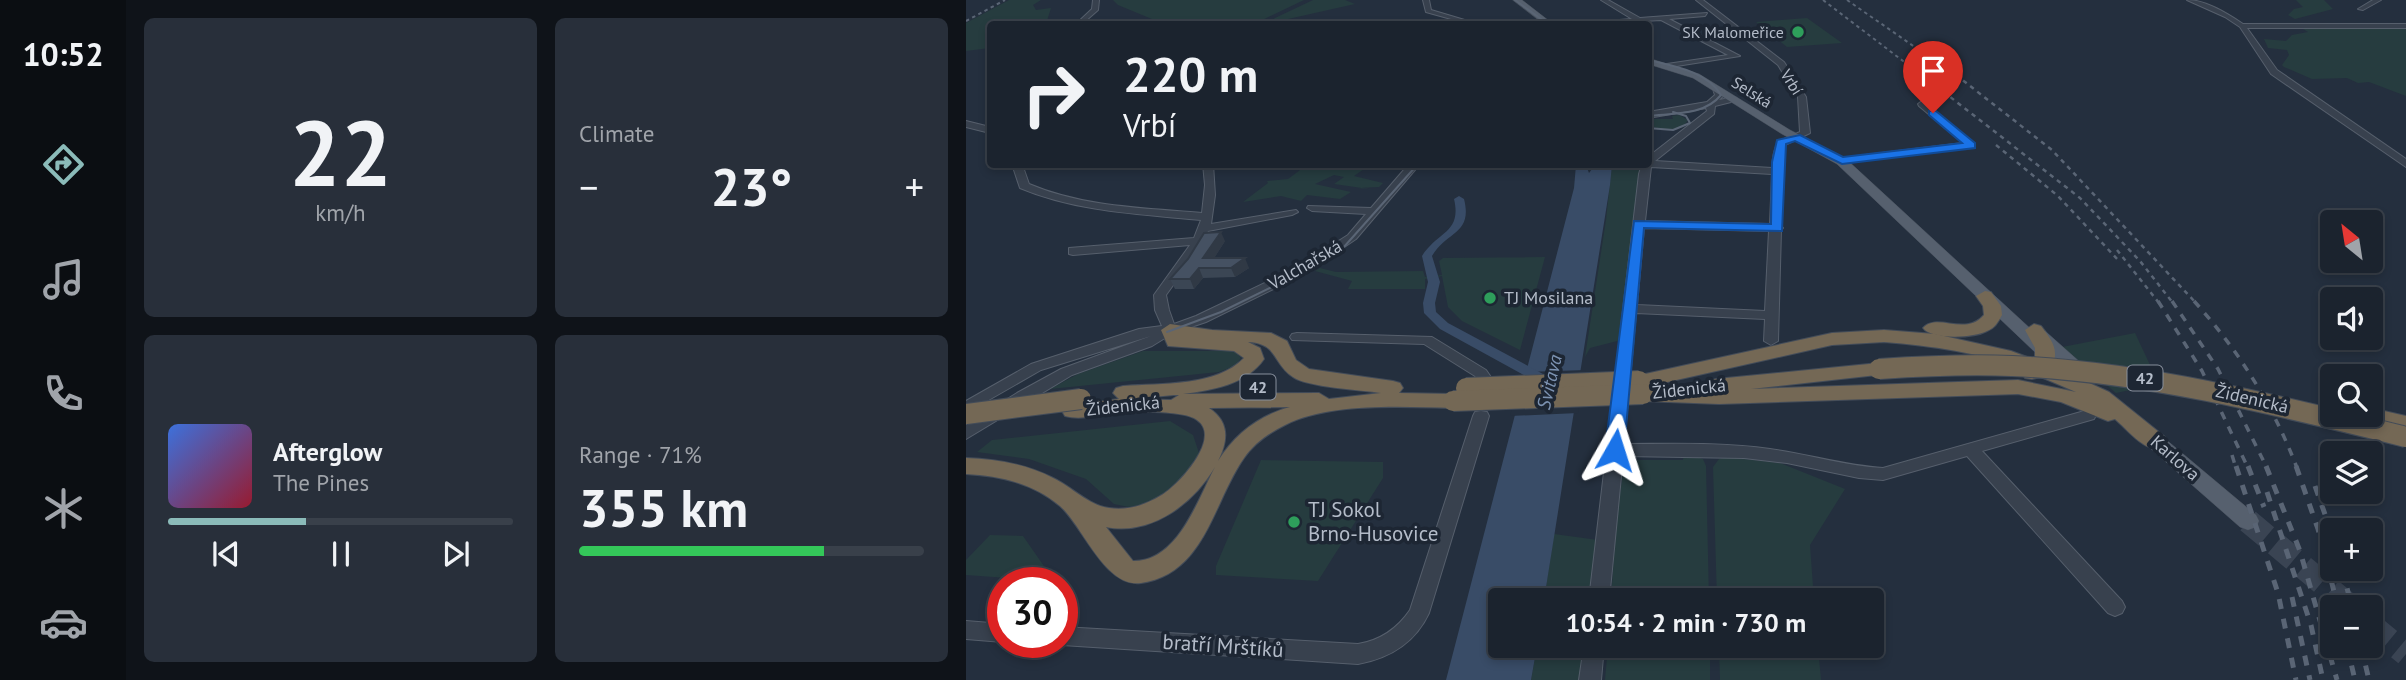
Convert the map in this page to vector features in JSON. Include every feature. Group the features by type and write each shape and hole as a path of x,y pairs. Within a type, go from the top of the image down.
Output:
{"highway":[{"path":"1779,344 1872,325 1964,330 1978,328 1987,324 1993,315 1992,306 1985,296"},
{"path":"1170,330 1207,335 1264,337 1280,345 1288,363 1303,374 1393,394"},
{"path":"1119,400 1223,380 1243,371 1254,359 1253,352 1242,346 1175,342 1170,330"},
{"path":"1931,390 2018,378 2044,360 2043,342 2034,330"},
{"name":"42","path":"1643,387 1779,344 1848,337 1902,337 2044,360 2102,397"},
{"name":"Židenická","path":"966,414 1077,405 1225,387 1455,394 1643,387 1963,352 2073,357 2177,371 2320,403"},
{"name":"Židenická","path":"1875,363 1983,364 2122,374 2223,392 2406,437"},
{"name":"42","path":"1643,387 1719,397 2006,387 2054,392 2099,410 2157,443"},
{"path":"1072,503 1124,569 1135,573 1155,568 1173,558 1186,545 1234,455 1263,427 1282,417 1307,410 1393,394"},
{"name":"Židenická","path":"1119,400 1334,400 1393,394"},
{"name":"Karlova","path":"2102,397 2157,443"},
{"path":"966,466 1001,470 1035,479 1089,513 1113,519 1147,513 1184,492 1200,473 1210,455 1214,425 1204,413 1119,400"},
{"name":"Židenická","path":"966,426 1077,405"},
{"path":"2383,419 2406,424"}],"main road":[{"path":"1517,0 1545,21"},
{"name":"Selská","path":"1652,62 1692,74 1796,137 1839,159"},
{"name":"Karlova","path":"1839,159 1964,273 1977,279 2034,330 2081,373 2102,397"},
{"name":"Karlova","path":"1964,273 2044,360"},
{"name":"Karlova","path":"2157,443 2248,521"}],"street":[{"path":"1082,21 1095,10 1096,0"},
{"path":"1426,0 1428,11 1464,21"},
{"path":"1604,0 1637,19"},
{"name":"Vrbí","path":"1699,0 1780,63 1802,97 1805,133 1781,143 1778,171 1773,315 1779,344"},
{"path":"2190,0 2227,16 2242,26 2274,72 2406,164"},
{"path":"2361,9 2378,0"},
{"path":"1620,21 1705,15"},
{"path":"1661,17 1736,56 1667,66"},
{"path":"2242,26 2406,26"},
{"path":"1710,104 1718,98 1717,89"},
{"path":"1652,114 1735,100"},
{"path":"1652,161 1711,112 1710,104"},
{"path":"1839,159 1971,145 1922,104"},
{"path":"966,124 987,129"},
{"path":"1652,164 1778,171"},
{"path":"1018,168 1024,186 1038,193 1202,229"},
{"path":"1170,330 1162,310 1160,295 1202,229 1212,186 1209,168"},
{"name":"Valchařská","path":"1170,330 1216,313 1314,264 1352,237 1411,168"},
{"path":"1600,588 1638,224 1647,168"},
{"path":"1312,208 1373,211"},
{"path":"1073,251 1292,212"},
{"path":"1638,224 1777,228"},
{"path":"1630,309 1773,315"},
{"path":"966,408 1018,376 1047,362 1144,332 1170,330"},
{"path":"966,433 1055,377 1093,360 1151,342 1170,330"},
{"path":"1297,337 1427,340 1481,373 1487,383"},
{"path":"1615,450 1743,452 1788,457 1852,473 1895,472 2088,415"},
{"name":"bratří Mrštíků","path":"1078,637 1358,654 1383,648 1406,632 1419,613 1481,416"},
{"path":"1971,450 2115,607"},
{"path":"966,630 987,631"},
{"path":"1590,680 1593,658"}],"green space":[{"path":"1009,0 1041,0 1033,5 1036,10 1051,8 1047,21 987,21 987,48 966,51 966,23"},
{"path":"1113,0 1304,0 1260,21 1157,21 1118,5"},
{"path":"1313,0 1345,0 1355,4 1286,21 1271,21"},
{"path":"2296,0 2324,0 2333,9 2295,19 2288,15 2294,9 2303,7"},
{"name":"SK Malomeřice","path":"1807,18 1842,43 1787,47 1756,22"},
{"path":"2300,27 2406,27 2406,96 2369,82 2358,83 2347,78 2312,79 2284,67 2282,65 2289,55 2287,50 2268,48 2264,39 2286,41 2292,35 2308,32"},
{"path":"1679,115 1688,120 1682,128 1665,130 1652,127 1652,119 1673,119 1672,116"},
{"path":"1303,168 1358,168 1364,169 1354,176 1383,183 1379,187 1361,188 1334,184 1344,177 1334,175 1315,184 1351,192 1340,199 1307,195 1301,201 1281,196 1243,202 1268,183 1267,181 1288,179"},
{"path":"1612,168 1643,168 1621,340 1590,348 1585,357"},
{"name":"TJ Mosilana","path":"1545,257 1520,350 1462,321 1448,307 1442,276 1425,279 1425,289 1348,289 1352,281 1315,271 1320,268 1336,272 1423,271 1425,277 1442,275 1439,261 1443,258"},
{"path":"2135,333 2159,384 2116,393 2062,347"},
{"path":"1143,351 1235,351 1241,358 1235,366 1219,372 1050,389 1078,374"},
{"path":"1170,421 1193,435 1199,453 1176,489 1156,502 1129,507 1114,504 1086,479 1029,459 977,452 992,440"},
{"path":"1684,454 1703,459 1706,466 1709,588 1612,588 1617,512 1624,467 1634,460 1683,460"},
{"path":"1727,457 1780,463 1845,489 1810,545 1813,588 1717,588 1713,467 1719,459"},
{"name":"TJ Sokol Brno-Husovice","path":"1261,460 1383,462 1383,478 1318,581 1216,575 1216,566"},
{"path":"1554,534 1598,540 1592,588 1546,588"},
{"path":"990,535 1023,536 1045,567 987,567 987,576 966,575 966,560"},
{"path":"1535,658 1585,658 1582,680 1531,680"},
{"path":"1607,658 1710,658 1710,680 1605,680"},
{"path":"1719,658 1819,658 1821,680 1720,680"}],"water":[{"name":"Svitava","path":"1576,168 1587,168 1589,173 1593,168 1612,168 1546,588 1488,588 1488,658 1535,658 1531,680 1446,680 1574,188"}],"pier":[{"path":"1586,370 1578,413 1510,416 1521,372"}],"building":[{"path":"1221,232 1203,258 1245,258 1231,268 1199,268 1190,279 1170,279 1188,259 1204,233"}],"waterway":[{"name":"Svitava","path":"1459,199 1462,211 1458,226 1439,240 1427,256 1434,282 1429,303 1430,313 1444,326 1538,377"}],"tunnel":[{"path":"2248,521 2337,595"},
{"path":"2383,635 2406,654"}],"tram line":[{"path":"1515,0 1544,21"},
{"path":"1652,61 1698,75 1707,80 1721,95 1706,107 1679,114"},
{"path":"1673,112 1679,114"},
{"path":"1652,116 1679,114"},
{"path":"1652,128 1673,130 1690,123 1686,116 1679,114"},
{"path":"1167,332 1221,312 1304,271 1343,248 1414,168"}],"railway":[{"path":"966,21 1005,0"},
{"path":"1823,0 1924,77"},
{"path":"1847,0 1958,77"},
{"path":"1922,75 2080,198 2140,261 2173,303"},
{"path":"1956,75 2052,150 2196,303"},
{"path":"1996,145 2058,196 2120,262"},
{"path":"2117,250 2159,303"},
{"path":"2158,301 2202,371 2248,468"},
{"path":"2172,301 2218,369 2267,468"},
{"path":"2194,301 2226,339 2266,401 2297,468"},
{"path":"2232,455 2236,468"},
{"path":"2236,466 2278,593 2296,680"},
{"path":"2248,466 2264,507"},
{"path":"2266,466 2300,551 2337,680"},
{"path":"2296,466 2318,529 2335,595"},
{"path":"2315,486 2326,518"},
{"path":"2267,492 2311,625 2323,680"},
{"path":"2345,581 2349,595"},
{"path":"2292,597 2310,680"},
{"path":"2350,658 2355,680"},
{"path":"2364,658 2369,680"}],"place":[{"name":"SK Malomeřice","path":"1798,32"},
{"name":"TJ Mosilana","path":"1490,298"},
{"name":"TJ Sokol Brno-Husovice","path":"1294,522"}],"route":[{"path":"1615,450 1638,224 1777,228 1777,162 1781,143 1796,137 1842,161 1971,145 1933,113"}]}
